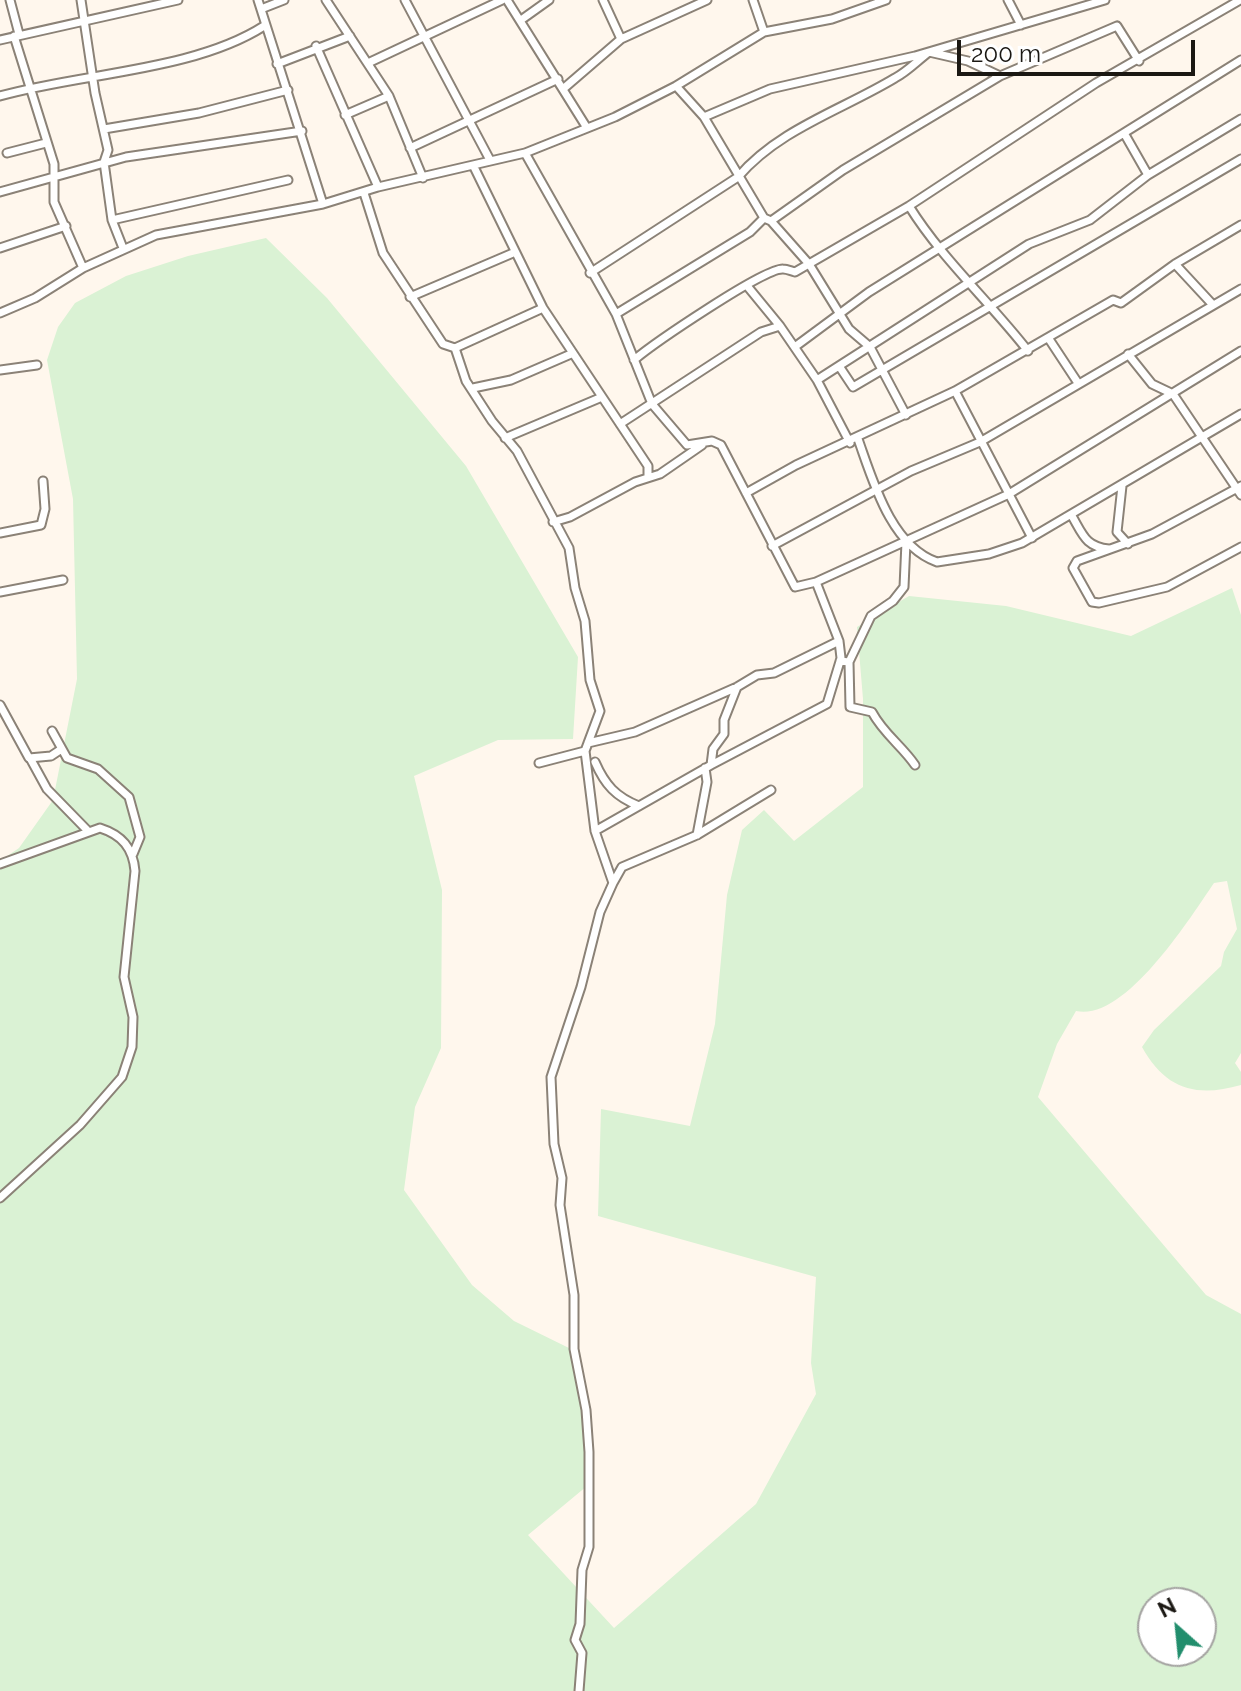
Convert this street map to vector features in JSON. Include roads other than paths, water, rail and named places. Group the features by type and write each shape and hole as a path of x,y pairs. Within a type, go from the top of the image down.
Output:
{"street":[{"path":"10,0 28,88 54,164 54,202 83,268"},
{"path":"81,0 92,76 108,150 104,162 112,220 123,248"},
{"path":"0,40 178,0"},
{"path":"284,0 259,4 323,204"},
{"path":"326,0 389,96 423,178"},
{"path":"405,0 490,160"},
{"path":"368,63 505,0 521,20 587,128"},
{"path":"521,20 549,0"},
{"path":"603,0 621,39"},
{"path":"563,89 621,39 707,0"},
{"path":"753,0 764,32"},
{"path":"0,313 35,298 123,248 156,235 323,204 378,187 525,153 676,86 764,32 832,19 886,0"},
{"path":"1008,0 1021,25"},
{"path":"704,117 770,89 929,52 1105,0"},
{"path":"634,360 661,338 779,269 793,272 909,206 1096,83 1139,61 1240,0"},
{"path":"0,96 187,56 241,38 264,26"},
{"path":"616,314 750,232 843,170 1000,76 1114,26 1139,61"},
{"path":"277,64 316,46 350,36"},
{"path":"316,46 378,187"},
{"path":"929,52 968,61 1000,76"},
{"path":"590,273 738,177 752,160 785,135 896,78 929,52"},
{"path":"796,346 839,315 1241,60"},
{"path":"410,148 558,79"},
{"path":"676,86 704,117 738,177 767,219 809,264 839,315 855,335 870,347 906,415"},
{"path":"104,129 199,113 288,90"},
{"path":"345,115 389,96"},
{"path":"817,380 1029,244 1090,220 1148,175 1241,119"},
{"path":"0,192 104,162 302,131"},
{"path":"1124,133 1148,175"},
{"path":"7,153 46,143"},
{"path":"525,153 590,273 616,314 652,404 687,445 712,441 721,445 795,587 816,582 1009,494 1241,351"},
{"path":"839,366 851,387 884,371 1241,159"},
{"path":"474,167 513,253 543,308 648,466 648,476"},
{"path":"112,220 288,180"},
{"path":"364,193 383,253 443,344 455,348 543,308"},
{"path":"909,206 929,238 994,307 1028,351"},
{"path":"746,493 796,465 854,441 955,391 1113,300 1121,303 1175,264 1241,225"},
{"path":"0,248 66,226"},
{"path":"410,297 513,253"},
{"path":"1175,264 1213,305"},
{"path":"748,287 796,346 854,441 876,489 906,542 937,562 989,554 1032,538 1241,414"},
{"path":"772,546 876,489 980,442 1241,289"},
{"path":"620,424 761,332 780,326"},
{"path":"1049,339 1078,383"},
{"path":"455,348 473,388 524,462 569,548 575,588 585,621 590,680 600,711 589,746 588,776 595,831 613,883"},
{"path":"473,388 505,382 571,354"},
{"path":"1128,354 1152,384 1173,394 1240,490 1128,544 1077,561 1073,568 1095,604 1167,587 1241,547"},
{"path":"0,370 37,365"},
{"path":"955,391 1032,538"},
{"path":"505,438 602,397"},
{"path":"553,522 648,476 660,474 704,443"},
{"path":"0,533 41,525 45,509 43,481"},
{"path":"1122,486 1117,532 1128,544"},
{"path":"1072,516 1087,543 1109,549"},
{"path":"906,542 904,587 893,601 871,616 849,662 850,707 872,712 879,726 902,746 915,765"},
{"path":"0,592 63,580"},
{"path":"595,831 827,704 840,661 839,641 816,582"},
{"path":"539,763 635,732 737,687 757,675 774,673 839,641"},
{"path":"840,661 849,662"},
{"path":"697,835 708,767 713,749 724,734 724,720 737,687"},
{"path":"0,705 47,789 87,830"},
{"path":"0,1198 80,1125 122,1077 132,1047 133,1017 124,977 134,891 133,854 140,837 129,797 98,769 82,766 60,750 52,731"},
{"path":"589,746 603,780 621,799 639,806"},
{"path":"30,758 51,756 60,750"},
{"path":"588,776 595,762"},
{"path":"579,1691 582,1653 575,1640 580,1624 582,1570 589,1547 589,1452 586,1410 574,1349 574,1295 560,1205 562,1178 554,1144 551,1077 581,987 600,912 622,867 697,835 771,790"},
{"path":"0,864 87,830 100,828 112,832 133,854"}]}
